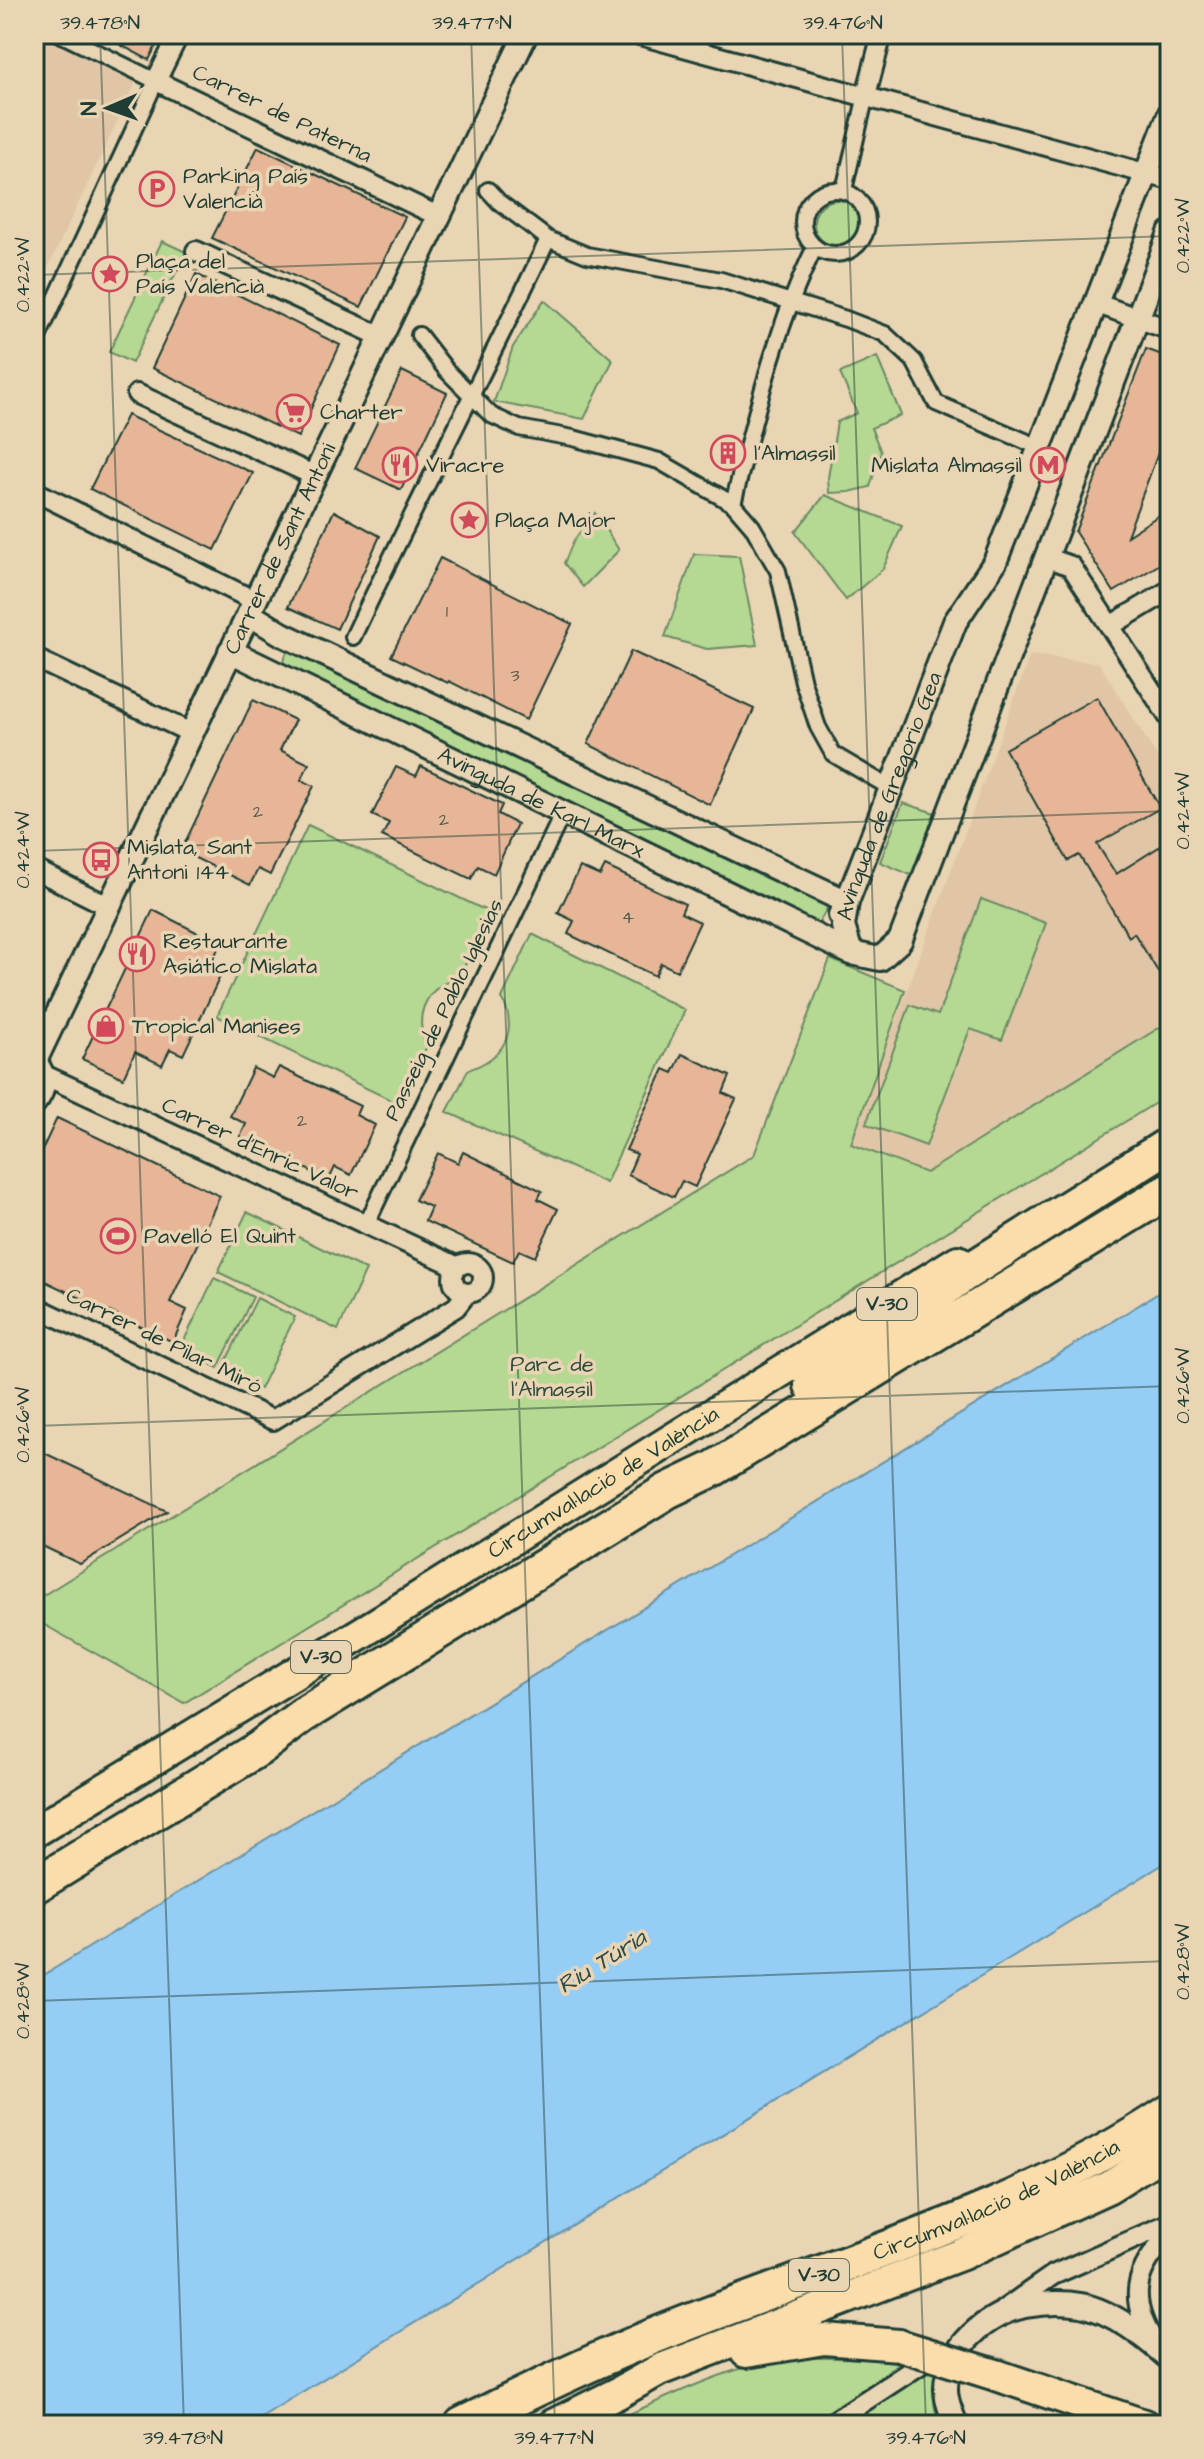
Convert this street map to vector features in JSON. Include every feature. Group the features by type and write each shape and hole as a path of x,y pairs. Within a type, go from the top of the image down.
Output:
{"highway":[{"name":"Circumval·lació de València","path":"34,1832 384,1619 698,1421 1170,1131"},
{"path":"667,1491 700,1457 807,1389 961,1276 1170,1144"},
{"name":"Circumval·lació de València","path":"34,1886 667,1491 713,1469 1170,1190"},
{"name":"Circumval·lació de València","path":"462,2425 550,2381 656,2336 944,2228 1086,2161 1170,2112"},
{"name":"Circumval·lació de València","path":"553,2425 659,2370 960,2255 1109,2187 1170,2149"},
{"path":"618,2393 729,2356 824,2339 899,2345 1144,2425"}],"street":[{"name":"Carrer de Paterna","path":"60,34 440,217"},
{"path":"34,346 179,34"},
{"name":"Carrer de Sant Antoni","path":"34,1103 42,1092 37,1065 108,906 526,34"},
{"path":"636,34 1170,180"},
{"path":"844,190 882,34"},
{"name":"Avinguda de Gregorio Gea","path":"1170,113 995,562 955,622 847,902 843,926 851,953 880,959 900,941 1170,233"},
{"path":"488,190 548,239 587,255 721,280 885,334 914,361 936,403 1032,444"},
{"path":"844,190 853,195 866,211 866,231 861,240 854,248 835,254 815,247 803,229 806,207 822,192 844,190"},
{"path":"353,637 548,239"},
{"path":"733,504 761,393 790,301 815,247"},
{"path":"196,251 382,337"},
{"path":"1098,304 1170,330"},
{"path":"419,335 470,396 491,415 519,428 573,438 659,461 733,504 752,526 778,571 803,682 818,727 833,754 882,783"},
{"path":"137,394 315,476"},
{"path":"34,491 252,607"},
{"path":"1048,558 1071,566 1170,719"},
{"path":"1110,626 1170,590"},
{"name":"Avinguda de Karl Marx","path":"252,607 282,634 847,902"},
{"name":"Avinguda de Karl Marx","path":"230,651 851,953"},
{"path":"34,658 191,733"},
{"name":"Passeig de Pablo Iglesias","path":"366,1225 562,815"},
{"path":"34,869 108,906"},
{"path":"818,937 835,926 847,902"},
{"name":"Carrer d'Enric Valor","path":"37,1065 458,1267 454,1281 458,1289 467,1293 456,1307 273,1420"},
{"name":"Carrer de Pilar Miró","path":"34,1306 273,1420"},
{"path":"828,2425 988,2322 1053,2275 1170,2223"},
{"path":"1166,2355 1146,2328 1138,2307 1138,2288 1150,2254 1170,2235"},
{"path":"956,2425 946,2389 949,2369 958,2350 988,2322 1024,2306 1082,2305 1115,2320 1166,2355"}],"shaded area":[{"path":"34,34 42,34 137,80 34,297"},
{"path":"1030,655 1099,663 1170,777 1170,1021 926,1173 851,1144"}],"green space":[{"path":"837,200 853,207 860,223 853,239 837,246 821,239 814,223 821,207"},
{"path":"162,241 186,252 132,363 109,352"},
{"path":"544,300 613,360 584,419 494,402 513,347"},
{"path":"877,357 901,415 871,428 881,452 870,487 829,493 828,478 837,422 857,413 840,373"},
{"path":"825,495 902,526 883,569 846,600 795,532"},
{"path":"595,513 619,550 583,587 564,563 574,540"},
{"path":"694,554 739,556 757,645 707,649 665,637"},
{"path":"291,643 828,906 816,929 280,668"},
{"path":"903,803 938,814 913,876 880,862"},
{"path":"308,825 491,913 458,979 437,988 425,1004 421,1024 427,1046 399,1104 217,1016"},
{"path":"981,899 1046,923 1002,1040 970,1029 926,1146 866,1124 910,1005 938,1015"},
{"path":"532,934 685,1010 606,1183 447,1112 468,1070 490,1059 504,1043 509,1022 502,998"},
{"name":"Parc de l'Almassil","path":"830,959 905,990 851,1144 926,1173 1170,1021 1170,1094 184,1703 34,1619 34,1601 754,1155"},
{"path":"247,1212 366,1270 338,1330 218,1272"},
{"path":"214,1278 253,1297 218,1368 180,1349"},
{"path":"257,1298 295,1317 260,1389 222,1369"},
{"path":"799,2358 865,2358 900,2362 815,2425 605,2425 700,2383 760,2363"},
{"path":"938,2364 934,2403 941,2425 847,2425"}],"water":[{"name":"Riu Túria","path":"1170,1286 1170,1860 248,2425 34,2425 34,1981"}],"building":[{"path":"100,34 162,34 149,60"},
{"path":"258,147 405,217 361,307 212,238"},
{"path":"196,274 340,345 298,437 152,368"},
{"path":"1146,349 1170,358 1170,421 1127,536 1170,508 1170,558 1114,592 1075,532"},
{"path":"402,371 447,393 401,490 355,468"},
{"path":"127,415 253,473 215,550 90,489"},
{"path":"334,511 380,536 337,629 288,607"},
{"path":"440,558 572,624 526,720 391,656"},
{"path":"631,651 754,709 710,805 588,744"},
{"path":"1097,697 1160,808 1097,844 1116,874 1170,840 1170,991 1134,933 1129,937 1079,855 1068,861 1005,749"},
{"path":"253,700 295,720 280,750 309,764 301,780 314,786 270,875 258,869 250,885 181,851"},
{"path":"421,766 502,805 498,814 517,824 494,874 478,866 471,879 382,836 389,823 372,815 396,767 416,776"},
{"path":"605,866 685,904 681,913 700,922 677,971 661,963 655,976 568,934 574,921 558,913 580,867 600,876"},
{"path":"153,910 220,944 213,960 225,966 183,1055 170,1049 162,1065 135,1052 123,1078 82,1059"},
{"path":"682,1054 730,1076 723,1093 736,1099 695,1187 682,1181 674,1197 628,1175 637,1154 626,1150 664,1069 673,1073"},
{"path":"279,1067 360,1106 356,1115 375,1125 351,1175 335,1167 329,1180 240,1137 246,1124 230,1116 253,1068 273,1078"},
{"name":"Pavelló El Quint","path":"57,1118 220,1196 170,1302 187,1310 173,1342 34,1276 34,1167"},
{"path":"463,1152 542,1191 538,1199 558,1209 535,1257 519,1250 513,1262 425,1221 431,1207 415,1200 438,1153 458,1163"},
{"path":"34,1448 167,1511 80,1564 34,1542"}],"place":[{"name":"Parking País Valencià","path":"157,189"},
{"name":"Plaça del País Valencià","path":"110,274"},
{"name":"Charter","path":"294,412"},
{"name":"l'Almassil","path":"728,453"},
{"name":"Viracre","path":"400,465"},
{"name":"Mislata Almassil","path":"1048,465"},
{"name":"Plaça Major","path":"469,520"},
{"name":"Mislata, Sant Antoni 144","path":"101,860"},
{"name":"Restaurante Asiático Mislata","path":"137,954"},
{"name":"Tropical Manises","path":"106,1026"},
{"name":"Pavelló El Quint","path":"118,1236"}]}
